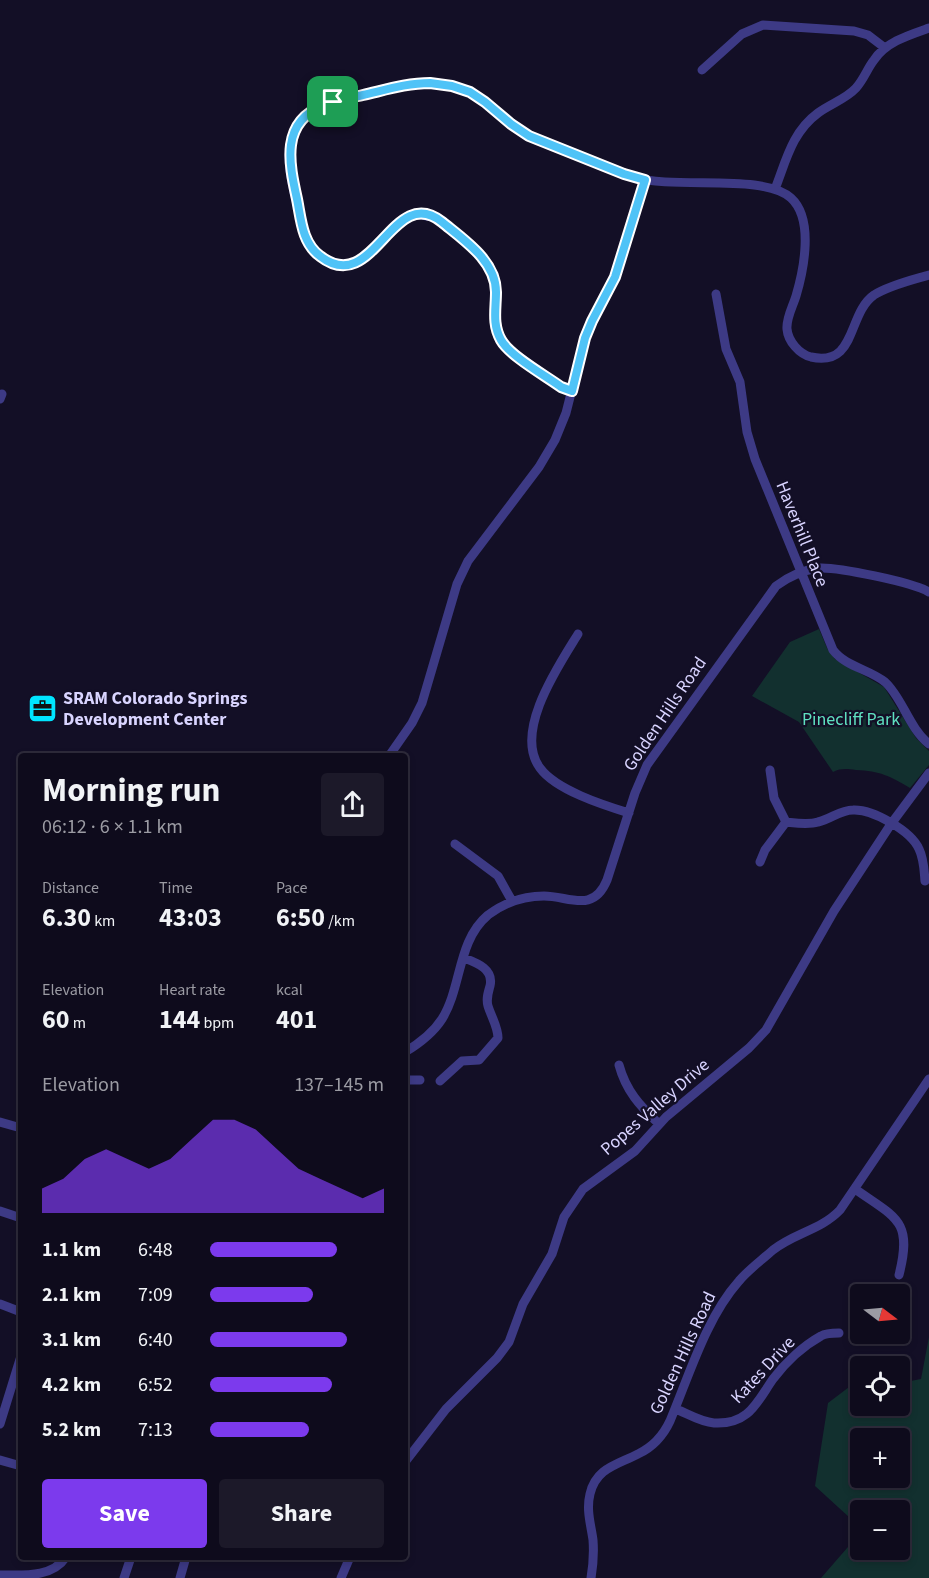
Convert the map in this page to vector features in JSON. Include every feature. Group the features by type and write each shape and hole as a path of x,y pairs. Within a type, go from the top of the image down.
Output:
{"street":[{"path":"702,70 742,34 763,25 854,31 868,36 885,48"},
{"path":"775,189 789,150 798,134 813,117 847,96 857,87 872,63 885,48 929,28"},
{"path":"572,391 561,387 504,346 495,324 495,283 489,268 480,255 437,218 417,214 403,219 364,258 357,262 335,264 316,253 306,240 292,180 289,155 295,131 311,112 333,102 410,84 430,83 452,86 478,97 511,124 537,140 645,180 669,184 759,185 775,189 795,202 805,225 805,242 799,281 787,328 794,344 806,355 821,358 836,354 848,343 862,307 874,296 929,274"},
{"path":"391,753 422,704 463,569 472,553 546,457 563,422 585,338 615,277 645,180"},
{"name":"Haverhill Place","path":"716,294 726,349 740,382 751,446 800,573 833,650 845,661 888,685 918,732 929,744"},
{"name":"Golden Hills Road","path":"408,1050 428,1036 442,1019 472,936 494,911 512,901 544,896 578,902 596,896 607,880 642,774 769,595 783,581 819,568 837,569 909,584 929,592"},
{"path":"578,634 546,687 531,735 534,755 546,774 560,784 599,803 629,813"},
{"path":"770,770 774,798 786,822"},
{"name":"Popes Valley Drive","path":"408,1458 446,1409 510,1342 524,1304 547,1265 564,1217 578,1196 589,1184 635,1151 659,1124 749,1048 766,1030 834,911 891,824 929,773"},
{"path":"786,822 819,822 845,811 868,812 891,824 916,843 922,856 925,881"},
{"path":"760,862 765,850 786,822"},
{"path":"455,844 498,876 512,901"},
{"path":"440,1081 462,1061 479,1060 498,1038 487,1003 490,975 481,964 464,958"},
{"path":"619,1065 623,1079 634,1098 659,1124"},
{"name":"Golden Hills Road","path":"591,1578 594,1546 588,1509 592,1487 600,1475 610,1466 638,1455 652,1446 662,1435 676,1409 721,1305 739,1281 778,1247 828,1221 846,1203 929,1079"},
{"path":"408,1080 420,1080"},
{"path":"0,1122 18,1127"},
{"path":"855,1189 891,1215 900,1225 905,1248 899,1275"},
{"path":"0,1211 18,1217"},
{"path":"0,1304 18,1311"},
{"name":"Kates Drive","path":"676,1409 716,1423 740,1418 759,1403 773,1380 792,1358 822,1335 839,1333"},
{"path":"0,1424 18,1366"},
{"path":"0,1460 18,1465"},
{"path":"0,1575 48,1573 63,1560"},
{"path":"124,1578 129,1560"},
{"path":"180,1578 185,1560"},
{"path":"341,1578 349,1560"}],"green space":[{"name":"Pinecliff Park","path":"819,629 827,648 835,659 884,687 916,738 929,751 929,765 910,788 878,773 844,769 833,772 799,722 752,696 790,642"},
{"path":"929,1337 929,1578 821,1578 850,1545 850,1560 910,1560 910,1500 850,1500 850,1518 815,1486 828,1403 850,1386 850,1416 910,1416 910,1381 921,1379"}],"place":[{"name":"SRAM Colorado Springs Development Center","path":"42,708"}],"route":[{"path":"430,83 452,86 478,97 511,124 537,140 645,180 615,277 585,338 572,391 561,387 504,346 495,324 496,291 493,275 480,255 437,218 417,214 403,219 364,258 350,264 335,264 328,261 311,247 306,240 292,180 290,146 295,131 305,118 318,108 333,102 410,84 430,83"}]}
